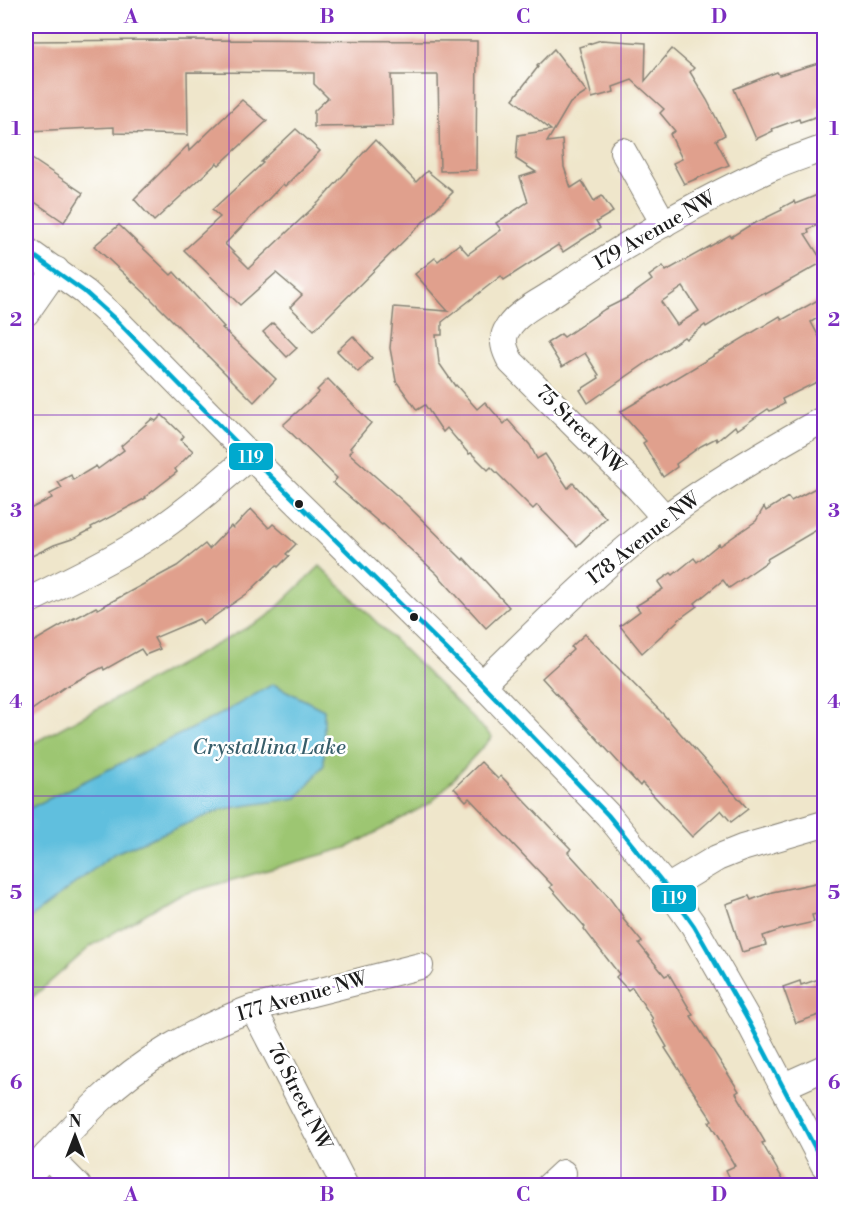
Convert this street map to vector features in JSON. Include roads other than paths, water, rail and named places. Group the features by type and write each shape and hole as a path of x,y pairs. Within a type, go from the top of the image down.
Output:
{"street":[{"name":"179 Avenue NW","path":"504,339 507,328 528,310 575,278 664,224 771,169 825,148"},
{"path":"623,151 664,224"},
{"path":"26,250 85,292 116,320 250,456 482,684 608,815 667,888 694,926 784,1086 825,1165"},
{"path":"26,313 56,270"},
{"name":"75 Street NW","path":"504,339 504,351 511,362 665,518"},
{"name":"178 Avenue NW","path":"482,684 597,573 665,518 753,461 825,419"},
{"path":"26,602 108,561 149,537 184,512 250,456"},
{"path":"667,888 696,869 726,854 825,824"},
{"name":"177 Avenue NW","path":"26,1178 100,1100 128,1076 194,1034 253,1008 420,966"},
{"name":"76 Street NW","path":"253,1008 345,1185"},
{"path":"784,1086 825,1068"},
{"path":"47,1155 78,1185"}],"water":[{"name":"Crystallina Lake","path":"273,684 324,710 324,765 297,798 223,809 115,853 26,921 26,810 221,714"}]}
